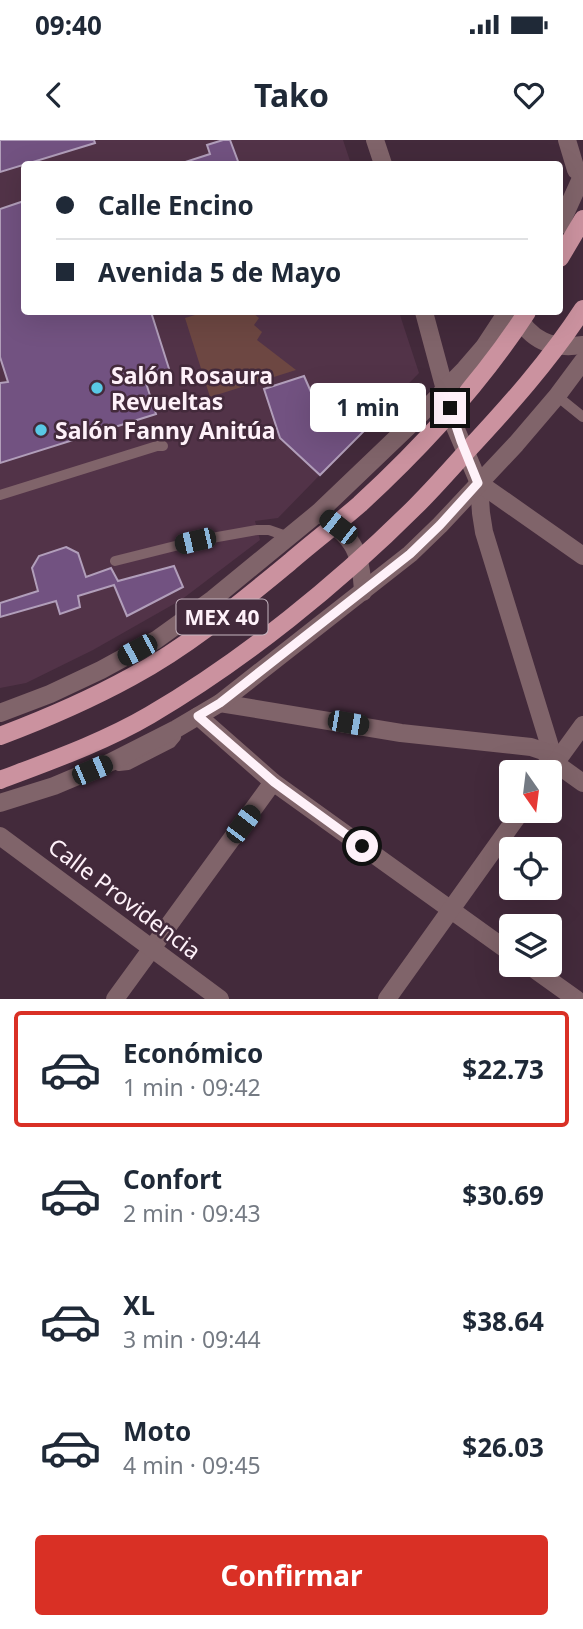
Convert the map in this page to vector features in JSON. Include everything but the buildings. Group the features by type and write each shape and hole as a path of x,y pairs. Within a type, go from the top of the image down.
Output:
{"main road":[{"path":"563,253 583,219"},
{"name":"MEX 40","path":"0,780 104,738 148,716 206,679 315,598 416,506 485,432 535,374 583,309"},
{"name":"MEX 40","path":"0,736 87,701 134,676 233,610 359,505 414,452 473,386 525,315"}],"street":[{"path":"375,140 382,161"},
{"path":"563,214 575,172 567,140"},
{"path":"425,315 456,427 478,483 484,532 550,760"},
{"path":"0,713 50,694 101,670 156,640 213,599 319,512 410,425 484,347 506,315"},
{"path":"517,315 537,339 566,347 583,345"},
{"path":"0,803 54,786 111,762 220,703 410,554 516,444 557,397 583,361"},
{"path":"478,483 583,556"},
{"path":"319,512 347,537 356,552 362,569 363,592"},
{"path":"220,703 401,733 531,747 543,751 548,760"},
{"path":"198,716 274,782 499,944"},
{"path":"558,760 583,725"},
{"path":"562,773 583,783"},
{"path":"114,999 274,782"},
{"path":"387,999 513,823"},
{"name":"Calle Providencia","path":"0,836 220,999"},
{"path":"545,977 576,999"}],"lane":[{"path":"557,397 583,417"},
{"path":"0,495 163,446"},
{"path":"115,561 195,541 257,530 270,530 289,537"}],"shaded area":[{"path":"0,140 343,140 350,161 21,161 21,315 400,315 419,373 278,518 255,521 260,540 181,600 93,650 26,683 0,688"},
{"path":"195,315 255,315 259,318 254,325 262,332 257,340 296,370 210,397 185,318"}],"place":[{"name":"Salón Rosaura Revueltas","path":"97,388"},
{"name":"Salón Fanny Anitúa","path":"41,430"}],"route":[{"path":"362,846 274,782 198,716 220,703 410,554 478,483 450,408"}]}
